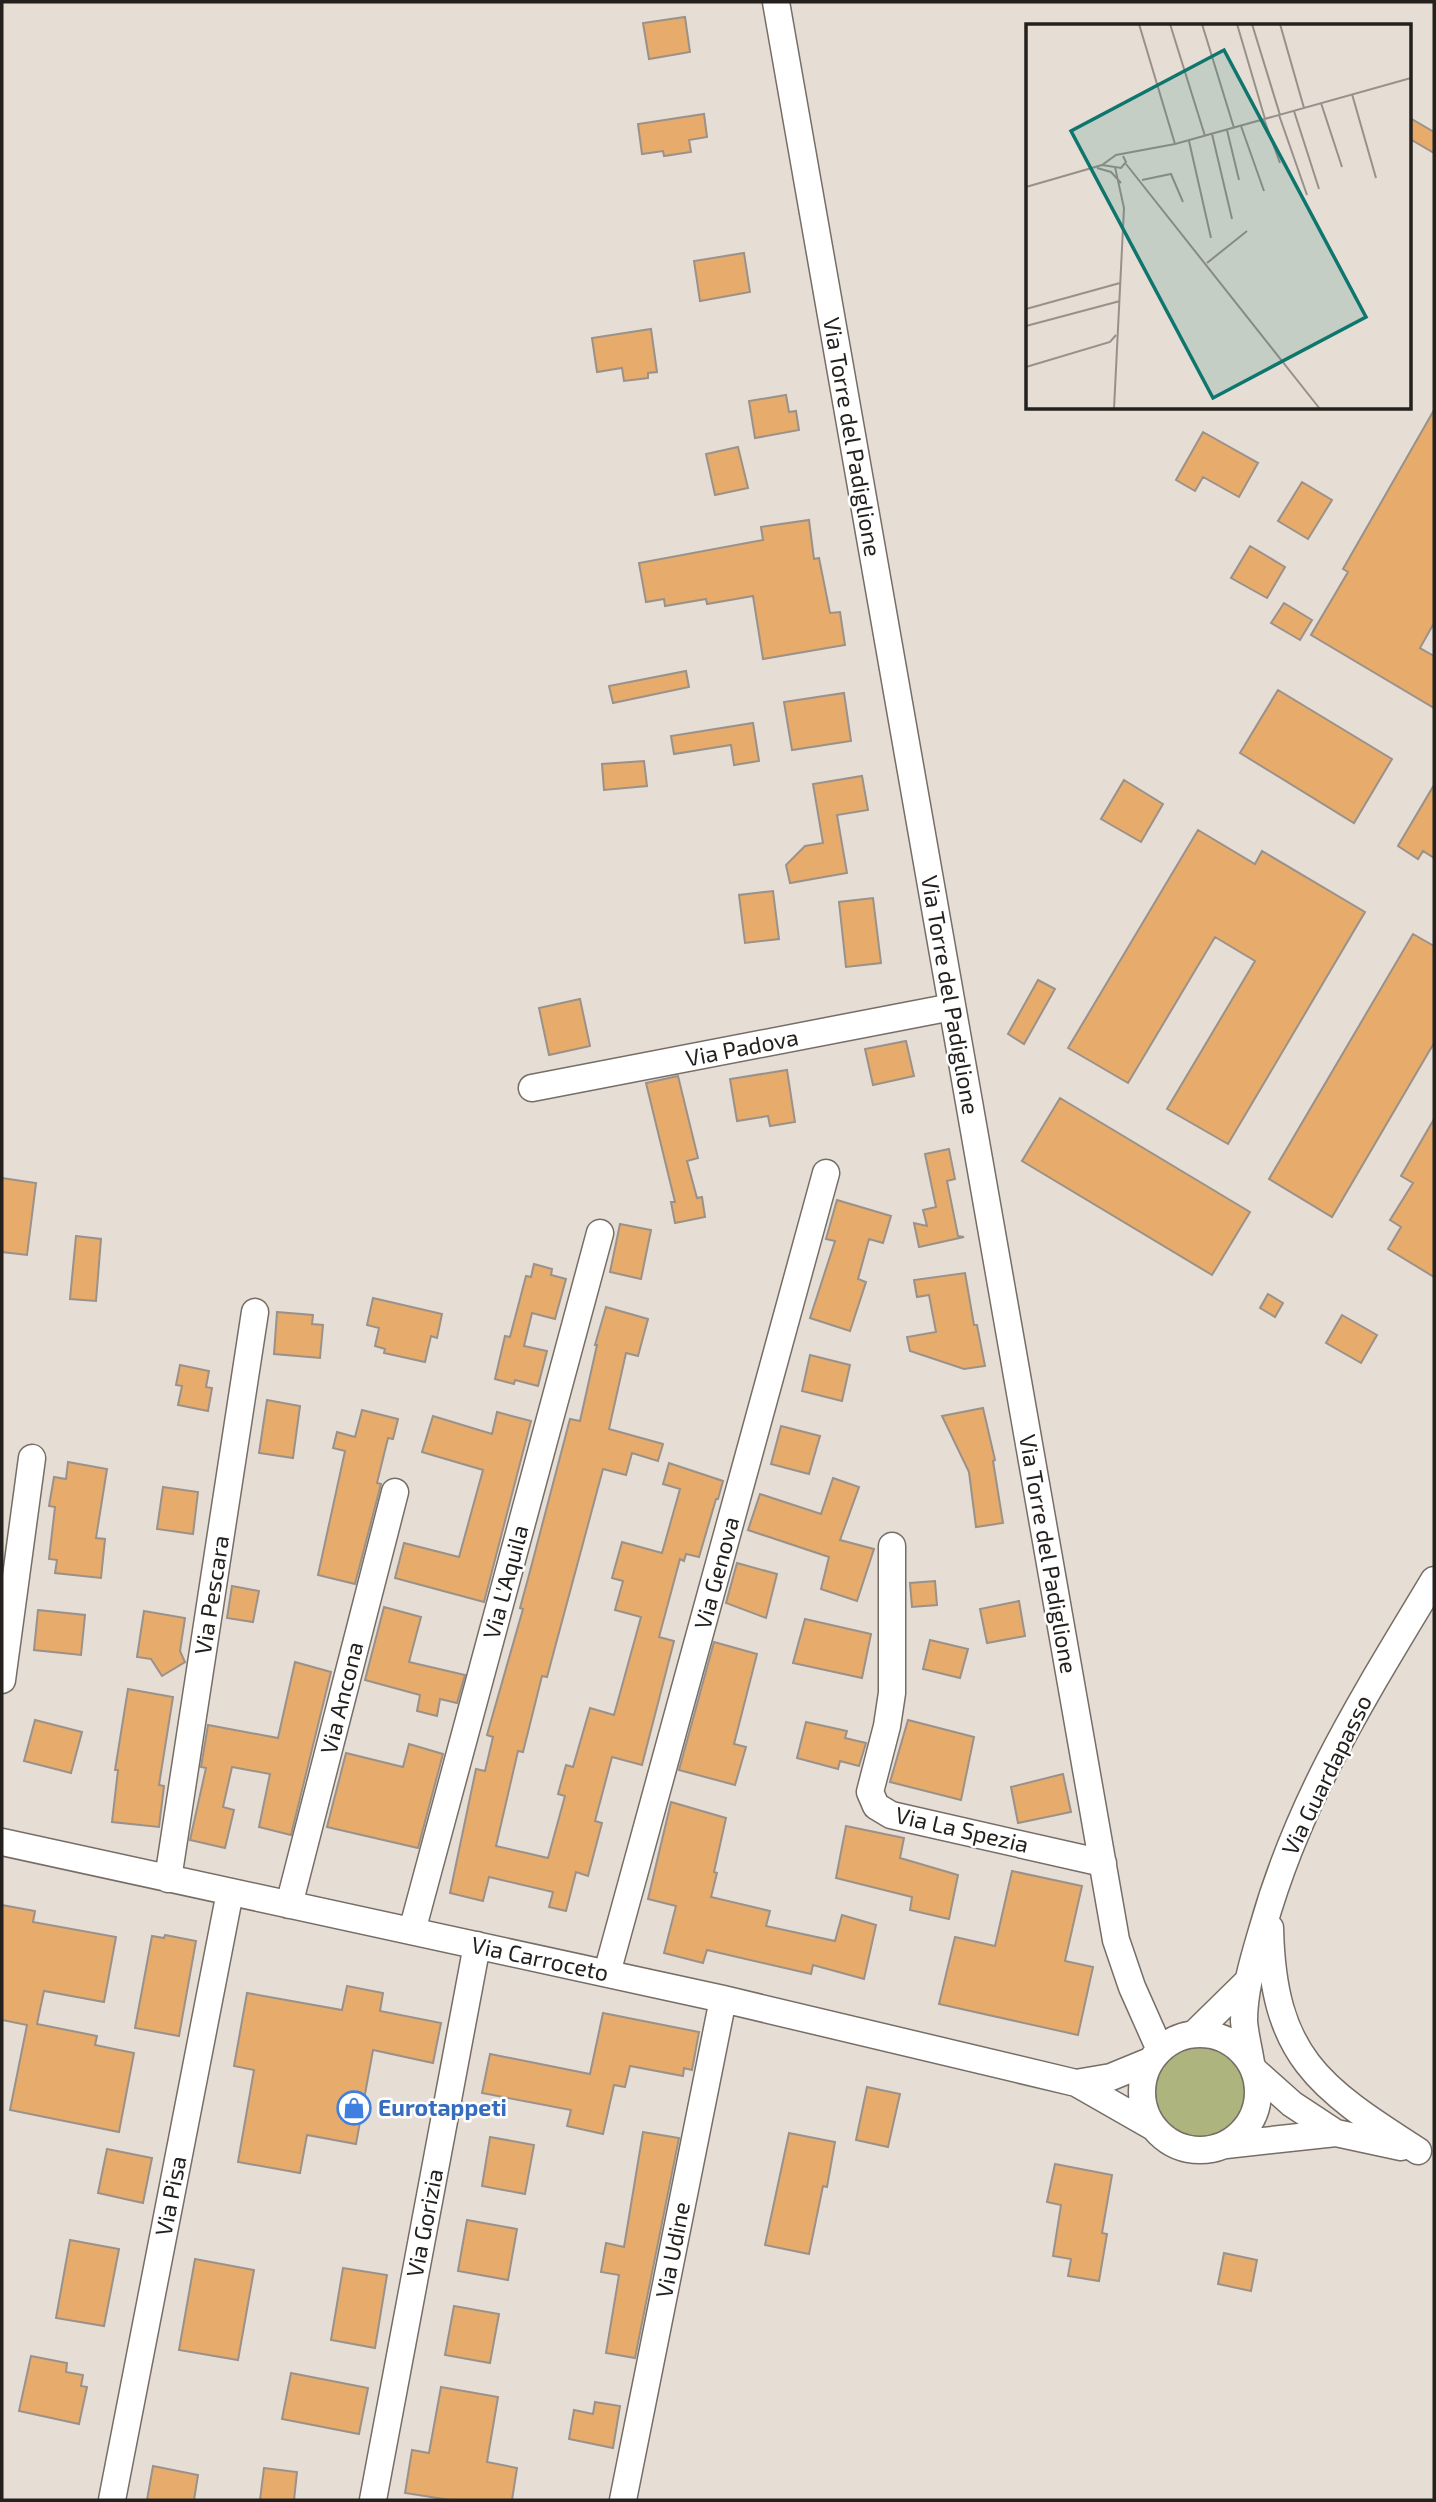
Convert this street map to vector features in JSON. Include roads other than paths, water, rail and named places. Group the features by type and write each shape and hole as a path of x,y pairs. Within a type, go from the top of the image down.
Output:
{"street":[{"name":"Via Torre del Padiglione","path":"776,2 1116,1940 1132,1987 1172,2045"},
{"name":"Via Padova","path":"532,1088 952,1007"},
{"name":"Via Genova","path":"607,1973 826,1173"},
{"name":"Via L'Aquila","path":"412,1931 600,1233"},
{"name":"Via Pescara","path":"168,1879 256,1312"},
{"path":"2,1680 32,1458"},
{"name":"Via Ancona","path":"289,1905 395,1492"},
{"name":"Via La Spezia","path":"892,1546 892,1693 887,1726 870,1786 872,1800 880,1810 891,1815 1103,1863"},
{"name":"Via Guardapasso","path":"1254,2068 1244,2022 1247,1982 1281,1867 1308,1801 1335,1748 1434,1580"},
{"name":"Via Carroceto","path":"2,1842 723,1999 1076,2083 1153,2127"},
{"name":"Via Pisa","path":"113,2500 230,1892"},
{"path":"1270,1902 1271,1969 1285,2023 1296,2048 1309,2068 1325,2085 1367,2118 1426,2152"},
{"name":"Via Gorizia","path":"373,2500 477,1945"},
{"name":"Via Guardapasso","path":"1172,2045 1247,1982"},
{"name":"Via Udine","path":"623,2500 723,1999"},
{"path":"1336,2133 1292,2104 1254,2068 1241,2050 1227,2040 1211,2035 1172,2045 1142,2088 1142,2102 1153,2127 1165,2139 1179,2147 1195,2151 1336,2133 1426,2152"},
{"name":"Via Carroceto","path":"1076,2083 1111,2077 1172,2045"},
{"path":"1226,2145 1248,2127 1255,2114 1259,2094 1254,2068"}],"place":[{"name":"Eurotappeti","path":"354,2108"}]}
